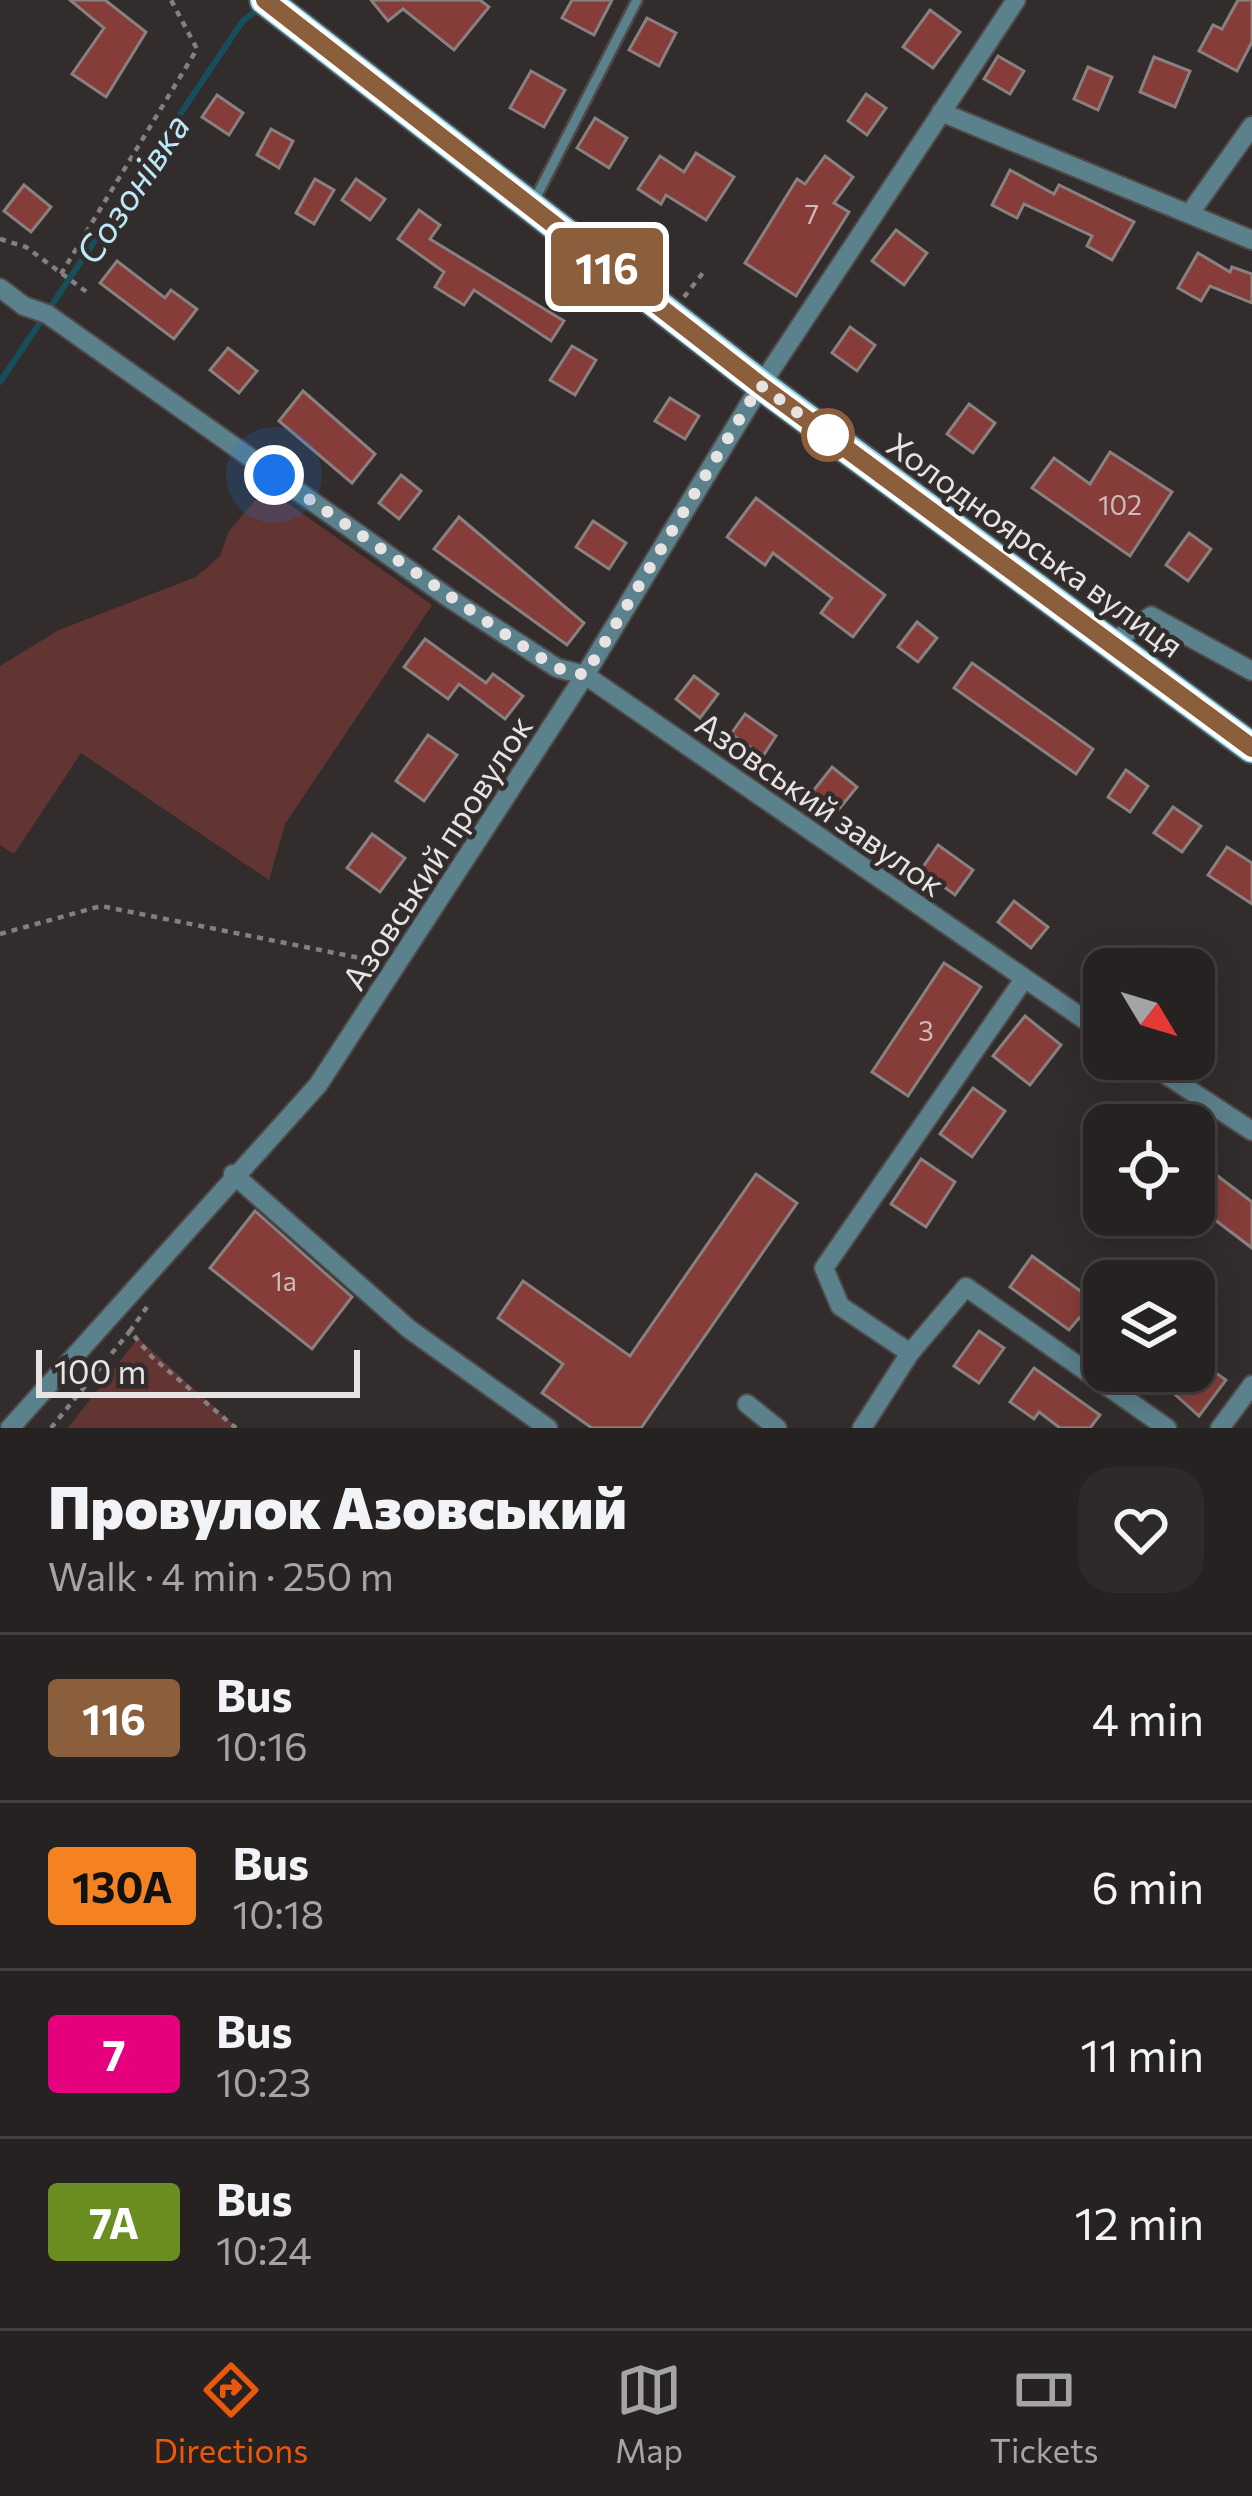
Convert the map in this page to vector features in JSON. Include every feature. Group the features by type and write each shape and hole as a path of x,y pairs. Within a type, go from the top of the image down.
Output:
{"main road":[{"name":"Холодноярська вулиця","path":"274,7 760,385 1252,748"}],"street":[{"name":"Азовський провулок","path":"10,1428 233,1174 318,1085 401,965 585,675 760,385 1016,0"},
{"path":"941,112 1252,240"},
{"path":"1190,213 1252,126"},
{"name":"Азовський завулок","path":"0,288 24,306 47,314 449,598 557,668 585,675 1083,1020"},
{"path":"1110,644 1151,616 1252,671"},
{"path":"910,1352 840,1306 824,1268 1024,979"},
{"path":"1174,1080 1252,1131"},
{"path":"233,1174 409,1329 548,1428"},
{"path":"862,1428 910,1352 966,1287 1167,1428"},
{"path":"1220,1428 1252,1385"},
{"path":"747,1404 777,1428"}],"lane":[{"path":"531,208 637,0"}],"path":[{"path":"61,274 197,49 171,0"},
{"path":"0,238 26,248 88,293"},
{"path":"0,934 101,906 401,965"},
{"path":"51,1428 152,1300"},
{"path":"130,1331 152,1357 236,1428"}],"shaded area":[{"path":"266,488 432,605 285,824 269,880 81,753 14,854 0,845 0,666 59,630 196,577 220,556 229,531"},
{"path":"138,1338 237,1428 68,1428"}],"building":[{"path":"70,0 105,0 146,32 106,97 72,74 104,28"},
{"path":"371,0 480,0 489,7 454,50 403,9 388,21"},
{"path":"572,0 612,0 594,35 562,18"},
{"path":"1238,0 1252,0 1252,42 1237,71 1199,51 1213,25 1222,29"},
{"path":"930,10 960,32 933,68 903,47"},
{"path":"647,18 676,33 659,66 629,50"},
{"path":"998,56 1024,71 1010,94 984,79"},
{"path":"1154,57 1190,71 1175,107 1140,92"},
{"path":"1088,67 1112,77 1098,110 1074,99"},
{"path":"531,71 565,90 544,127 510,108"},
{"path":"866,94 886,108 867,135 848,121"},
{"path":"217,95 243,113 229,135 202,117"},
{"path":"595,118 627,138 609,168 577,148"},
{"path":"271,129 293,141 279,168 257,155"},
{"path":"696,153 734,177 706,220 666,195 661,204 638,189 660,156 684,172"},
{"path":"825,156 853,177 834,203 849,212 796,296 745,263 797,179 805,184"},
{"path":"1010,170 1054,194 1059,185 1134,222 1112,260 1087,246 1092,236 1024,204 1017,218 992,205"},
{"path":"315,179 334,190 314,224 296,213"},
{"path":"356,179 385,199 370,220 342,200"},
{"path":"24,185 51,207 31,232 4,211"},
{"path":"419,210 440,225 430,239 564,321 551,341 474,290 464,305 435,287 444,272 398,239"},
{"path":"896,230 927,253 904,285 872,261"},
{"path":"1198,253 1230,272 1232,267 1252,274 1252,303 1210,286 1201,301 1178,288"},
{"path":"117,261 165,298 171,290 197,309 174,339 100,283"},
{"path":"850,327 875,345 857,371 832,353"},
{"path":"572,346 596,360 575,395 550,380"},
{"path":"228,348 257,371 239,393 210,370"},
{"path":"303,391 375,454 352,483 279,421"},
{"path":"670,398 699,416 685,439 655,421"},
{"path":"969,404 995,423 973,453 947,434"},
{"path":"1110,452 1172,492 1130,556 1032,488 1054,458 1090,484"},
{"path":"401,475 421,491 399,519 379,503"},
{"path":"756,498 885,595 853,637 821,613 832,598 773,553 765,565 727,537"},
{"path":"459,517 584,623 567,645 434,549"},
{"path":"593,521 626,543 609,569 576,547"},
{"path":"1189,533 1211,549 1188,581 1166,565"},
{"path":"917,622 937,638 918,662 898,647"},
{"path":"425,639 486,683 493,674 523,696 505,719 459,684 448,699 404,667"},
{"path":"972,663 1093,749 1076,774 954,688"},
{"path":"694,676 718,694 700,718 676,699"},
{"path":"745,714 776,736 763,756 731,734"},
{"path":"428,735 457,755 424,801 396,781"},
{"path":"832,767 857,787 835,814 810,795"},
{"path":"1126,770 1148,786 1130,812 1108,797"},
{"path":"1173,807 1201,826 1182,852 1154,833"},
{"path":"372,834 405,858 380,892 347,868"},
{"path":"938,845 973,870 955,895 921,870"},
{"path":"1227,847 1252,863 1252,904 1208,875"},
{"path":"1014,901 1048,927 1031,948 998,922"},
{"path":"944,963 981,987 908,1096 872,1072"},
{"path":"1025,1016 1061,1045 1030,1085 993,1056"},
{"path":"973,1088 1005,1111 972,1157 940,1134"},
{"path":"921,1159 955,1182 926,1227 891,1204"},
{"path":"756,1174 797,1203 641,1428 592,1428 542,1393 563,1364 498,1318 523,1281 630,1356"},
{"path":"1215,1174 1252,1202 1252,1248 1215,1220"},
{"path":"255,1211 352,1297 312,1349 210,1268"},
{"path":"1032,1256 1083,1293 1083,1321 1079,1318 1069,1330 1010,1287"},
{"path":"979,1331 1004,1348 979,1383 954,1366"},
{"path":"1034,1368 1100,1415 1090,1428 1060,1428 1039,1412 1034,1419 1010,1402"},
{"path":"1215,1372 1226,1380 1199,1416 1172,1392 1215,1392"}],"waterway":[{"name":"Созонівка","path":"0,382 242,22 261,6"}],"bus line":[{"name":"116","path":"265,0 760,385 1252,748"}],"route":[{"path":"274,475 521,645 557,668 585,675 760,385 828,435"}]}
